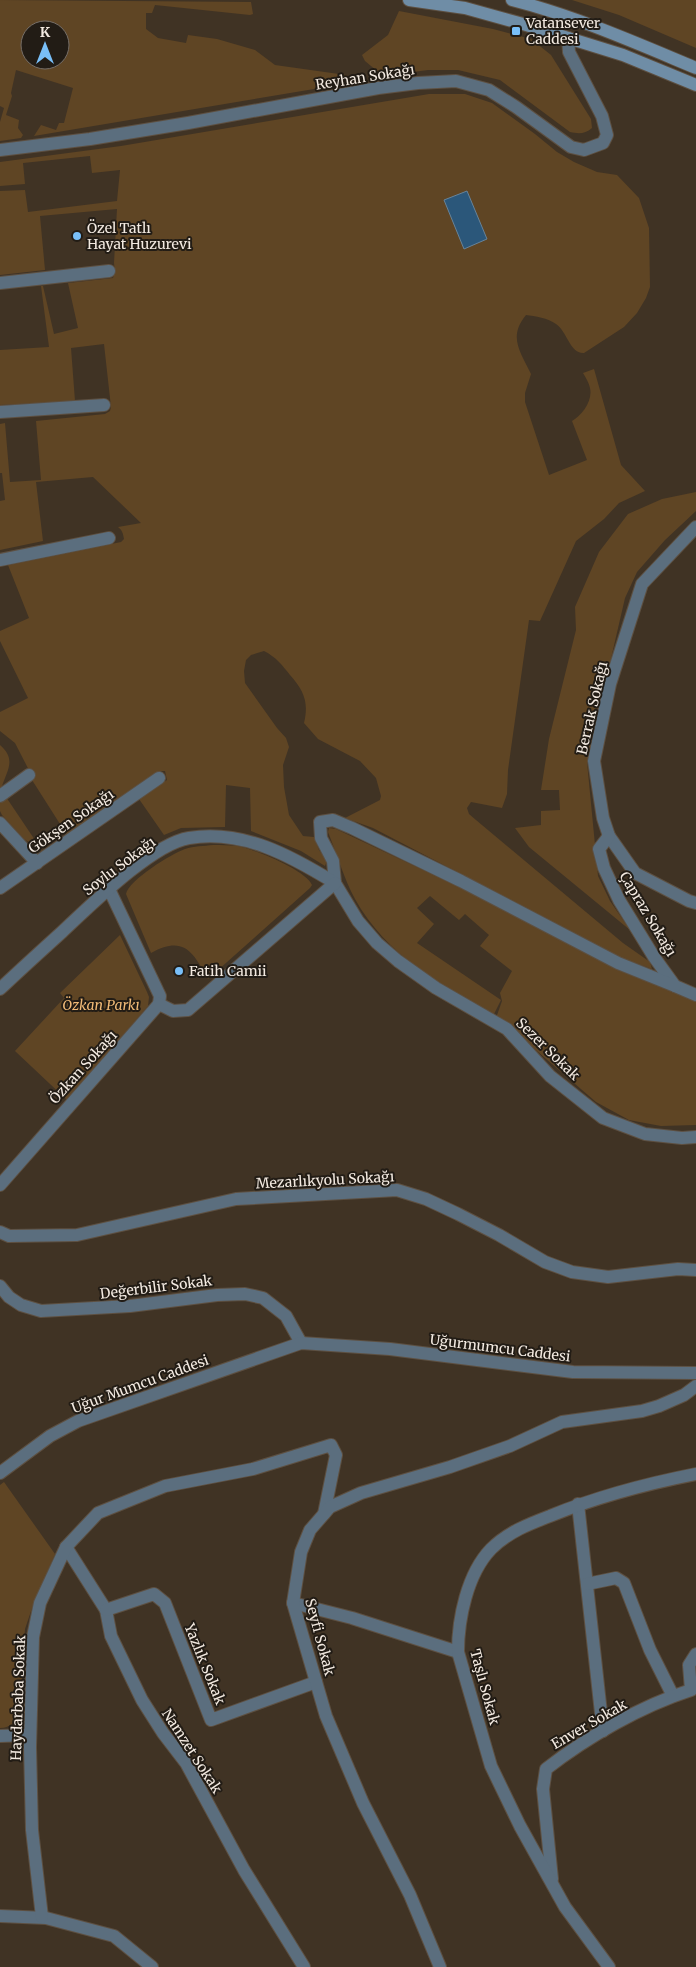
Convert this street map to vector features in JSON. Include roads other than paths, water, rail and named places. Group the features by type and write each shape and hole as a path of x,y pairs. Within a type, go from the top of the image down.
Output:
{"main road":[{"path":"409,0 480,12 568,38 623,55 696,86"},
{"path":"512,0 573,19 696,68"},
{"path":"568,38 573,19"}],"street":[{"name":"Reyhan Sokağı","path":"0,150 169,126 378,88 418,83 456,82 490,90 571,147 584,150 603,144 607,135 602,116 569,52 568,38"},
{"path":"0,283 108,271"},
{"path":"0,412 104,405"},
{"name":"Berrak Sokağı","path":"696,527 642,584 610,684 594,761 602,818 609,836 635,873 696,903"},
{"path":"0,560 108,538"},
{"path":"0,796 29,775"},
{"name":"Gökşen Sokağı","path":"0,888 159,778"},
{"path":"109,888 160,996 159,1004 174,1011 188,1010 335,883 333,861 321,838 320,822 333,820 461,881 618,963 696,994"},
{"path":"0,823 37,863"},
{"name":"Soylu Sokağı","path":"0,989 109,888 156,852 188,838 212,836 241,838 272,849 302,863 335,883"},
{"name":"Çapraz Sokağı","path":"609,836 600,849 604,868 619,900 649,949 675,986"},
{"name":"Sezer Sokak","path":"335,883 358,921 384,949 436,988 507,1029 550,1076 603,1118 645,1134 682,1138 696,1137"},
{"name":"Özkan Sokağı","path":"0,1185 159,1004"},
{"name":"Mezarlıkyolu Sokağı","path":"0,1232 9,1236 77,1235 236,1199 397,1190 426,1199 499,1235 545,1262 572,1272 608,1277 678,1269 696,1270"},
{"name":"Değerbilir Sokak","path":"0,1286 8,1297 21,1305 41,1311 130,1306 207,1296 245,1294 264,1298 286,1316 301,1343"},
{"name":"Uğurmumcu Caddesi","path":"301,1343 390,1349 573,1372 696,1373"},
{"name":"Uğur Mumcu Caddesi","path":"0,1473 50,1436 78,1421 301,1343"},
{"name":"Seyfi Sokak","path":"440,1967 410,1895 363,1803 326,1716 293,1603 301,1552 310,1530 330,1507 361,1493 450,1467 510,1446 562,1422 642,1411 684,1395 696,1386"},
{"name":"Haydarbaba Sokak","path":"42,1918 32,1830 30,1735 33,1637 40,1603 66,1547 98,1513 165,1486 253,1468 331,1445 336,1455 324,1514"},
{"name":"Taşlı Sokak","path":"609,1967 565,1907 520,1826 491,1766 458,1652 458,1640 469,1583 490,1550 508,1534 578,1504 637,1486 696,1474"},
{"path":"578,1504 603,1731"},
{"name":"Namzet Sokak","path":"66,1547 106,1610 111,1636 142,1700 163,1733 186,1763 244,1870 304,1967"},
{"path":"586,1584 616,1578 624,1582 650,1650 673,1696"},
{"name":"Yazlık Sokak","path":"106,1610 154,1594 165,1603 211,1720 316,1682"},
{"path":"293,1603 352,1618 458,1652"},
{"name":"Enver Sokak","path":"552,1882 543,1789 546,1769 568,1752 603,1731 673,1696 693,1693 689,1665 696,1654"},
{"path":"0,1736 30,1735"},
{"path":"0,1916 42,1918 114,1936 152,1967"}],"water":[{"path":"467,191 487,239 464,249 444,200"}],"place":[{"name":"Vatansever Caddesi","path":"516,31"},
{"name":"Özel Tatlı Hayat Huzurevi","path":"77,236"},
{"name":"Fatih Camii","path":"179,971"}],"park label":[{"name":"Özkan Parkı","path":"101,1005"}]}
